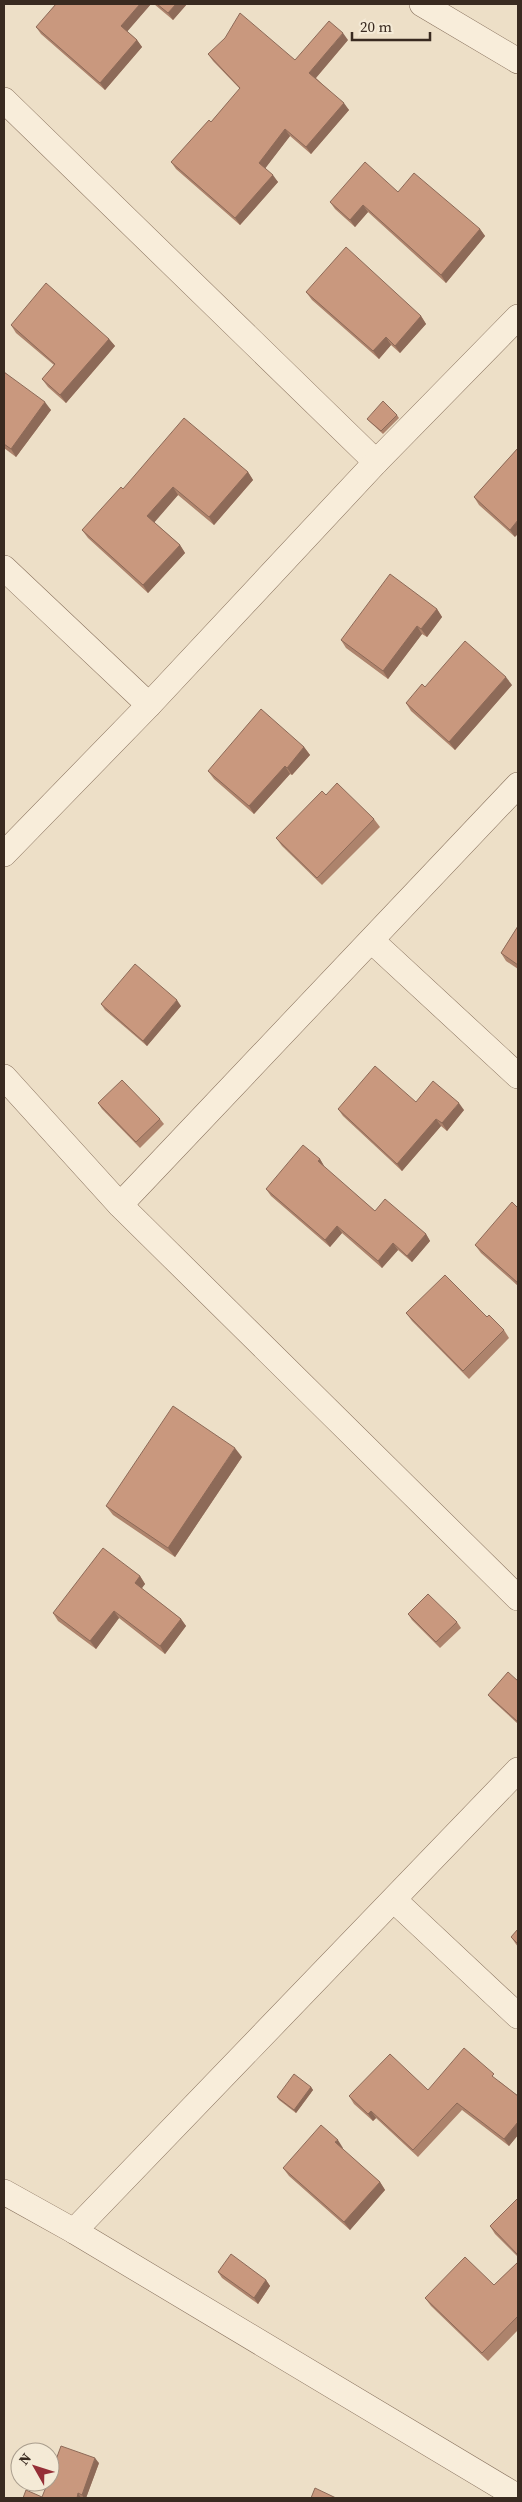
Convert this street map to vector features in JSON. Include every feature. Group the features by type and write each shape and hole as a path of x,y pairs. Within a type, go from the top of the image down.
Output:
{"street":[{"path":"422,4 518,61"},
{"path":"4,100 376,462"},
{"path":"4,854 149,705 376,462 518,317"},
{"path":"4,568 149,705"},
{"path":"120,1204 372,941 518,785"},
{"path":"372,941 518,1076"},
{"path":"7,1086 120,1204 518,1598"},
{"path":"74,2231 518,1770"},
{"path":"394,1900 518,2016"},
{"path":"4,2192 74,2231 518,2496"}],"building":[{"path":"56,4 140,4 121,26 137,40 100,83 36,27"},
{"path":"157,4 176,4 168,13"},
{"path":"240,13 295,60 329,21 343,33 309,73 344,103 306,147 285,129 259,163 273,175 235,218 171,162 209,120 211,122 240,88 208,54 225,38"},
{"path":"365,162 398,192 414,173 480,229 441,275 363,205 350,220 330,202"},
{"path":"346,247 421,316 395,346 386,337 373,351 306,292"},
{"path":"46,283 109,339 60,395 42,379 55,364 11,325"},
{"path":"4,372 45,402 11,449 4,444"},
{"path":"383,401 397,415 381,431 367,419"},
{"path":"184,418 248,472 209,517 173,487 147,516 180,545 143,585 82,530 121,487 123,489"},
{"path":"518,448 518,520 510,530 474,497"},
{"path":"390,574 437,609 421,629 417,626 383,671 341,640"},
{"path":"465,641 506,677 449,742 406,703 422,684 425,687"},
{"path":"261,709 304,747 287,768 285,766 249,806 208,771"},
{"path":"337,783 374,819 317,878 276,838 322,791 326,795"},
{"path":"518,926 518,965 501,953"},
{"path":"135,964 177,1000 143,1041 101,1004"},
{"path":"375,1066 416,1102 433,1081 459,1103 442,1123 436,1119 397,1164 338,1109"},
{"path":"122,1080 160,1119 136,1142 98,1103"},
{"path":"303,1145 320,1159 318,1161 375,1211 385,1199 426,1234 407,1256 393,1243 378,1261 337,1226 325,1240 266,1189"},
{"path":"512,1202 518,1208 518,1283 475,1245"},
{"path":"445,1275 487,1317 489,1315 504,1330 463,1371 406,1313"},
{"path":"173,1406 235,1448 168,1548 106,1506"},
{"path":"103,1548 140,1576 135,1583 181,1619 160,1646 114,1611 90,1641 53,1613"},
{"path":"428,1594 457,1622 436,1642 408,1614"},
{"path":"508,1672 518,1681 518,1722 488,1695"},
{"path":"518,1929 518,1944 511,1937"},
{"path":"464,2048 494,2074 492,2076 518,2096 518,2122 504,2139 457,2103 413,2150 371,2111 368,2114 349,2096 390,2054 428,2090"},
{"path":"294,2074 311,2087 294,2110 277,2097"},
{"path":"321,2125 338,2140 335,2142 380,2182 344,2222 283,2168"},
{"path":"518,2198 518,2255 490,2226"},
{"path":"231,2254 266,2280 254,2298 218,2272"},
{"path":"465,2257 494,2285 518,2262 518,2316 482,2353 425,2298"},
{"path":"61,2446 95,2458 82,2495 78,2493 77,2498 23,2498 25,2492 31,2492 42,2497 44,2492 60,2492"},
{"path":"315,2488 336,2498 311,2498"}]}
